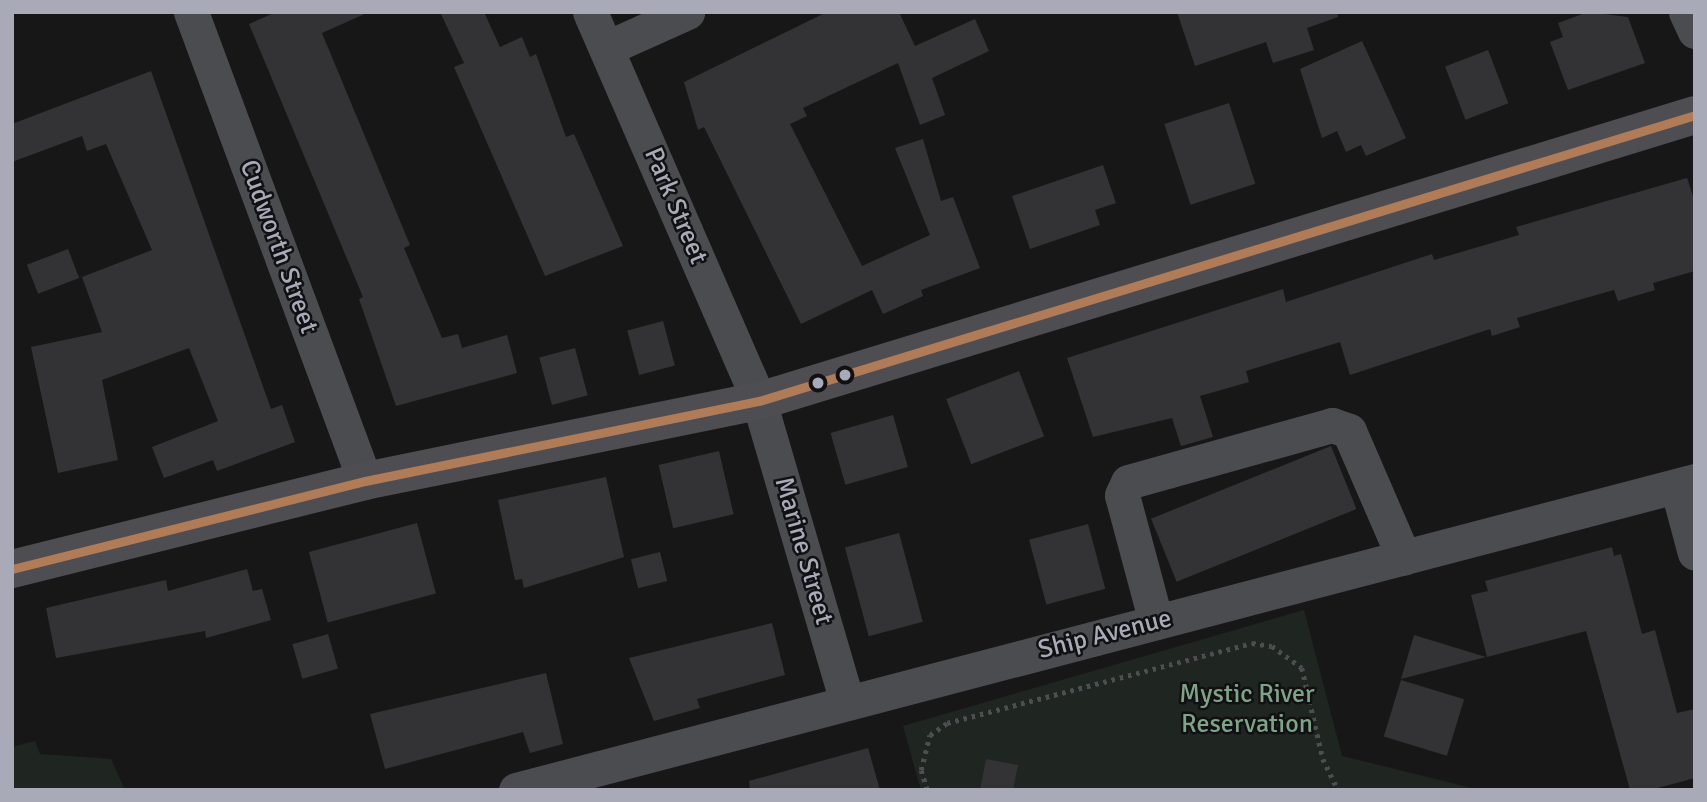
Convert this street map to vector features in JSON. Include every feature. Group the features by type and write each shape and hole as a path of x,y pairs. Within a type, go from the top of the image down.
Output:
{"main road":[{"path":"12,569 365,481 760,401 1695,115"}],"street":[{"name":"Cudworth Street","path":"191,12 365,481"},
{"name":"Park Street","path":"590,12 760,401"},
{"path":"607,48 687,12"},
{"path":"1686,12 1695,31"},
{"name":"Marine Street","path":"760,401 847,701"},
{"path":"1156,622 1123,499 1128,482 1332,425 1349,431 1404,558"},
{"path":"1686,484 1695,553"},
{"name":"Ship Avenue","path":"516,790 847,701 1686,484"}],"path":[{"path":"927,790 921,770 930,735 947,723 1252,643 1272,646 1302,668 1323,760 1338,790"}],"green space":[{"name":"Mystic River Reservation","path":"1304,610 1342,756 1480,790 921,790 903,726"},
{"path":"35,741 40,754 111,759 125,790 12,790 12,747"}],"building":[{"path":"276,12 369,12 322,33 410,245 404,248 442,338 458,334 462,348 507,335 517,373 396,406 359,299 363,297 249,24"},
{"path":"440,12 484,12 500,47 522,37 530,57 536,54 566,137 574,134 623,246 545,276 454,67 464,63"},
{"path":"827,12 899,12 915,46 975,19 989,51 932,78 945,115 920,125 898,63 803,108 807,116 790,124 862,266 930,235 895,148 923,139 941,201 953,197 980,268 921,290 923,296 883,314 872,290 801,324 704,127 698,130 684,82"},
{"path":"1177,12 1337,12 1338,17 1307,28 1314,50 1273,63 1266,42 1195,66"},
{"path":"1588,12 1628,17 1645,63 1568,90 1550,42 1563,37 1558,23"},
{"path":"1362,41 1406,138 1366,156 1361,145 1346,152 1337,131 1322,138 1300,69"},
{"path":"1488,50 1508,103 1465,120 1445,66"},
{"path":"151,71 271,409 282,405 295,442 217,471 213,460 164,478 152,447 218,421 189,348 102,380 118,460 58,473 31,347 102,332 82,277 152,250 106,144 87,151 82,136 12,162 12,124"},
{"path":"1229,103 1255,184 1191,205 1164,124"},
{"path":"1103,165 1116,203 1095,210 1100,225 1030,249 1012,196"},
{"path":"1687,178 1695,202 1695,271 1653,283 1655,290 1618,301 1614,290 1517,318 1520,327 1492,336 1490,329 1350,375 1340,342 1246,371 1249,382 1200,396 1213,437 1181,446 1172,418 1093,437 1067,358 1283,289 1286,302 1432,254 1434,260 1519,235 1516,227"},
{"path":"68,249 79,278 38,294 27,265"},
{"path":"663,321 675,365 639,375 627,331"},
{"path":"575,348 588,395 552,405 539,358"},
{"path":"1019,371 1044,436 971,464 946,399"},
{"path":"893,415 908,467 845,485 831,433"},
{"path":"1331,446 1356,509 1177,582 1151,519"},
{"path":"719,451 734,514 673,528 659,465"},
{"path":"606,477 624,557 524,588 522,579 515,580 498,500"},
{"path":"417,523 436,594 328,623 309,552"},
{"path":"1088,524 1105,589 1046,605 1029,540"},
{"path":"899,533 923,622 869,636 845,547"},
{"path":"1612,547 1614,556 1621,554 1642,634 1655,630 1677,713 1695,709 1695,778 1650,790 1630,790 1586,631 1487,657 1471,595 1488,591 1485,581"},
{"path":"660,552 667,581 638,588 631,559"},
{"path":"247,569 253,591 262,589 271,620 206,638 205,631 56,658 46,608 166,580 168,591"},
{"path":"772,623 785,675 697,699 700,708 654,721 629,658"},
{"path":"328,634 338,669 302,679 292,644"},
{"path":"1414,635 1486,657 1401,679"},
{"path":"546,673 563,744 530,753 523,732 385,769 370,714"},
{"path":"1401,680 1464,699 1447,756 1384,736"},
{"path":"868,748 880,790 750,790 749,781"},
{"path":"986,759 1018,765 1013,790 980,790"}],"transit line":[{"path":"12,569 365,481 759,401 1695,115"}]}
